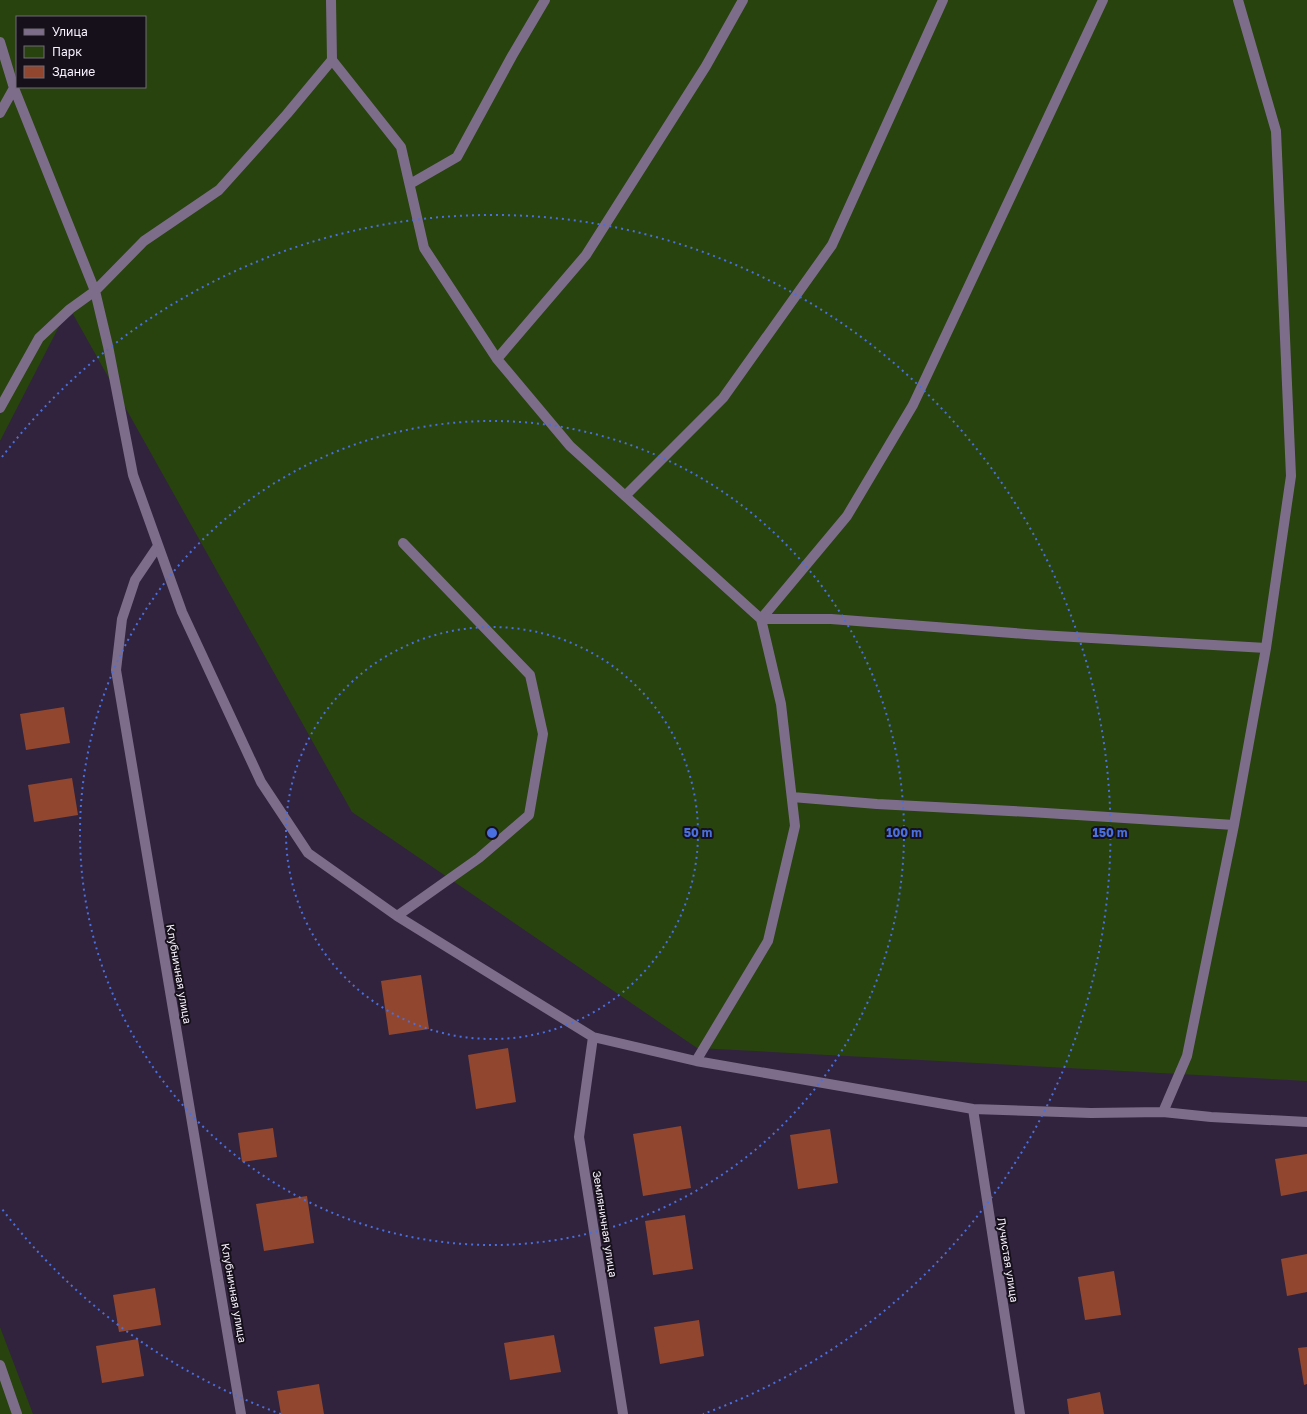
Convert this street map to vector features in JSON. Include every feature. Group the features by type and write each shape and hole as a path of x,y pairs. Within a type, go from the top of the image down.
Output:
{"street":[{"path":"331,0 332,60 401,147 424,248 497,359 570,446 761,619 781,704 795,826 768,941 696,1061"},
{"path":"410,184 457,157 512,56 545,0"},
{"path":"497,359 586,255 706,66 744,0"},
{"path":"625,496 723,398 832,245 943,0"},
{"path":"761,619 846,516 912,405 1103,0"},
{"path":"1163,1112 1187,1056 1234,825 1266,648 1291,476 1276,131 1238,0"},
{"path":"0,42 14,88 95,291 108,346 133,476 182,612 261,782 308,853 397,916 593,1037 696,1061 973,1109 1091,1113 1163,1112 1211,1117 1307,1122"},
{"path":"0,408 39,338 70,309 95,291 144,241 219,190 288,114 332,60"},
{"path":"0,113 14,88"},
{"path":"397,916 479,858 528,815 543,734 530,675 403,543"},
{"name":"Клубничная улица","path":"158,546 135,580 122,619 116,670 241,1414"},
{"path":"761,619 832,619 1039,635 1266,648"},
{"path":"792,797 876,804 1234,825"},
{"name":"Земляничная улица","path":"593,1037 579,1138 623,1414"},
{"name":"Лучистая улица","path":"973,1109 1020,1414"},
{"path":"0,1365 17,1414"}],"green space":[{"path":"0,0 1307,0 1307,1081 697,1048 352,812 69,307 0,441"},
{"path":"0,1327 33,1414 0,1414"}],"building":[{"path":"64,707 70,743 26,750 20,714"},
{"path":"72,778 78,815 34,822 28,785"},
{"path":"421,975 429,1029 389,1035 381,981"},
{"path":"508,1048 516,1102 476,1109 468,1055"},
{"path":"681,1126 691,1188 643,1196 633,1134"},
{"path":"273,1128 277,1157 242,1162 238,1133"},
{"path":"830,1129 838,1183 798,1189 790,1135"},
{"path":"1307,1154 1307,1191 1281,1196 1275,1159"},
{"path":"307,1196 314,1243 264,1251 256,1204"},
{"path":"685,1215 693,1269 653,1275 645,1221"},
{"path":"1307,1254 1307,1292 1287,1296 1281,1259"},
{"path":"1114,1271 1121,1315 1085,1320 1078,1277"},
{"path":"155,1288 161,1325 119,1332 113,1295"},
{"path":"699,1320 704,1356 660,1364 654,1327"},
{"path":"554,1335 561,1372 510,1380 504,1343"},
{"path":"138,1339 144,1376 102,1383 96,1346"},
{"path":"1307,1347 1307,1384 1304,1385 1298,1348"},
{"path":"319,1384 324,1414 281,1414 277,1391"},
{"path":"1100,1392 1104,1414 1069,1414 1067,1399"}]}
